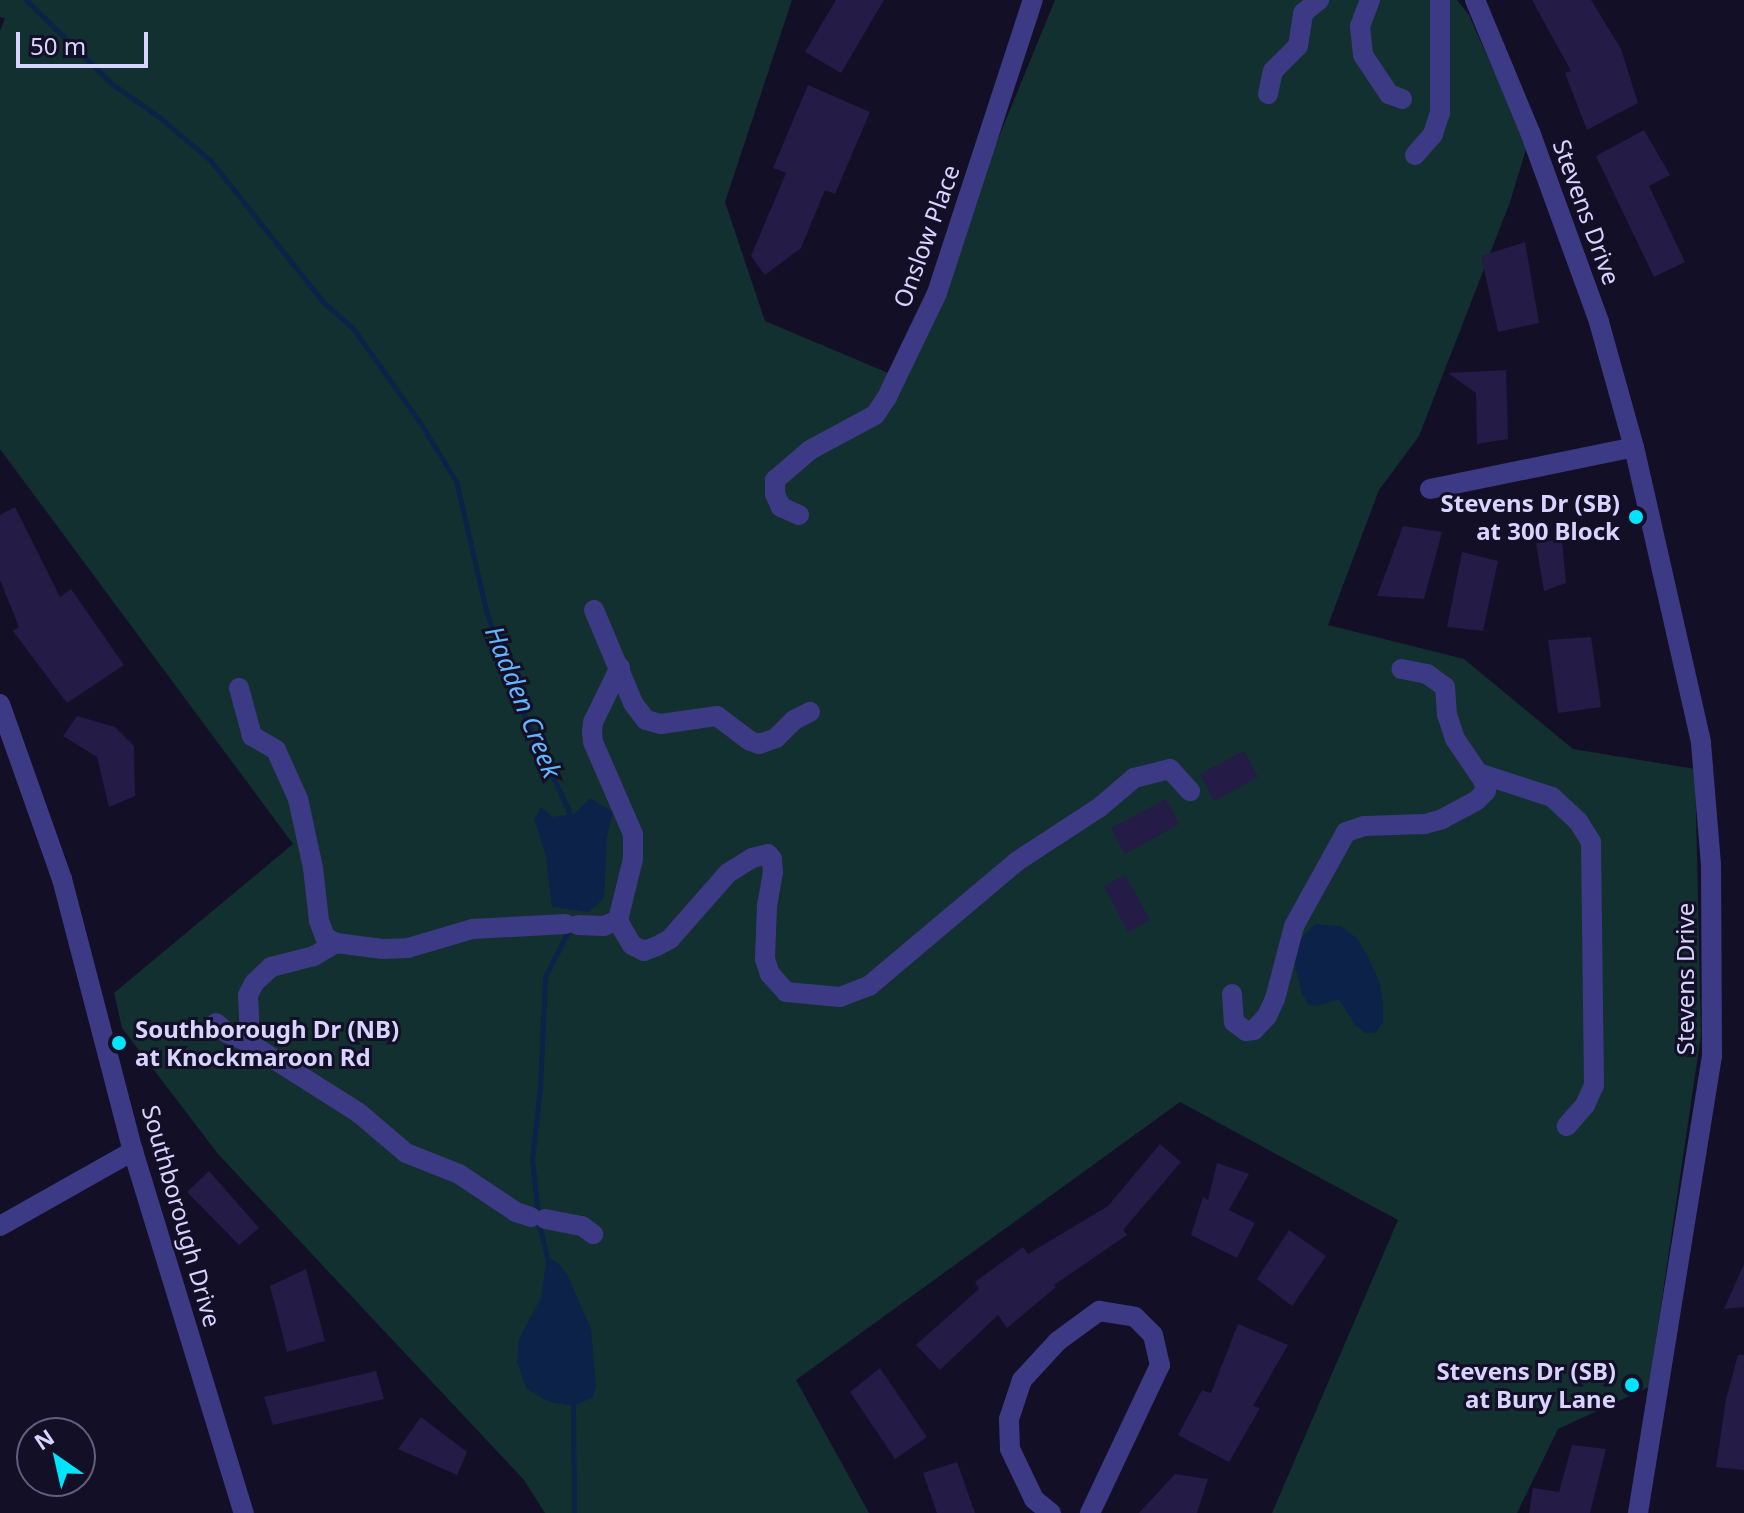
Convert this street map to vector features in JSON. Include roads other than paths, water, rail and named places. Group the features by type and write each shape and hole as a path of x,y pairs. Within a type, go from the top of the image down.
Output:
{"street":[{"name":"Onslow Place","path":"799,515 781,507 775,494 775,480 810,450 875,415 887,397 937,293 1033,0"},
{"path":"1268,94 1273,71 1298,46 1303,13 1319,0"},
{"path":"1370,0 1360,26 1363,55 1389,94 1402,99"},
{"path":"1415,155 1433,134 1440,113 1440,0"},
{"name":"Stevens Drive","path":"1475,0 1530,132 1599,322 1634,447 1701,743 1711,880 1712,1056 1638,1513"},
{"path":"1430,489 1634,447"},
{"path":"594,610 641,716 655,724 717,716 750,741 759,744 776,738 794,720 810,712"},
{"path":"620,667 593,722 592,732 596,750 633,834 633,859 618,920 632,945 644,951 657,946 670,939 717,890 728,873 752,858 768,854 773,863 765,959 770,974 786,992 840,997 876,981 1011,866 1100,807 1134,778 1170,769 1190,791"},
{"path":"1232,994 1234,1022 1246,1031 1254,1030 1267,1016 1275,999 1291,934 1342,835 1364,826 1425,824 1442,819 1484,794 1485,785 1455,739 1447,715 1445,687 1427,674 1401,669"},
{"path":"239,688 252,736 276,750 298,799 313,868 319,921 325,937 336,943 383,949 408,948 472,929 572,924 604,926 618,920"},
{"name":"Southborough Drive","path":"0,704 62,879 133,1151 244,1513"},
{"path":"1478,773 1552,797 1578,821 1591,842 1594,1085 1585,1105 1567,1126"},
{"path":"253,1044 247,1013 254,983 271,967 314,956 336,943"},
{"path":"216,1023 359,1113 406,1153 459,1174 516,1212 582,1226 593,1234"},
{"path":"0,1226 133,1151"},
{"path":"1051,1513 1034,1499 1010,1449 1009,1419 1022,1380 1058,1341 1099,1311 1135,1317 1153,1335 1160,1365 1090,1513"}],"water":[{"path":"590,798 613,812 607,836 604,898 589,912 552,907 546,856 534,819 541,807 552,817 574,814"},
{"path":"1315,924 1340,926 1357,938 1366,953 1380,983 1383,1005 1383,1022 1375,1033 1366,1033 1356,1026 1339,1000 1315,1006 1309,1005 1302,994 1294,963 1296,944"},
{"path":"547,1257 558,1263 567,1274 591,1329 596,1385 593,1397 574,1406 549,1402 526,1388 517,1361 519,1339 541,1298"}],"waterway":[{"name":"Hadden Creek","path":"26,0 111,83 159,117 211,161 323,302 352,327 419,421 456,481 486,610 513,691 568,809 570,821"},
{"name":"Hadden Creek","path":"548,1261 539,1224 532,1160 540,1088 545,977 570,928"},
{"name":"Hadden Creek","path":"573,1401 574,1513"}],"place":[{"name":"Stevens Dr (SB) at 300 Block","path":"1636,517"},
{"name":"Southborough Dr (NB) at Knockmaroon Rd","path":"119,1043"},
{"name":"Stevens Dr (SB) at Bury Lane","path":"1632,1385"}]}
